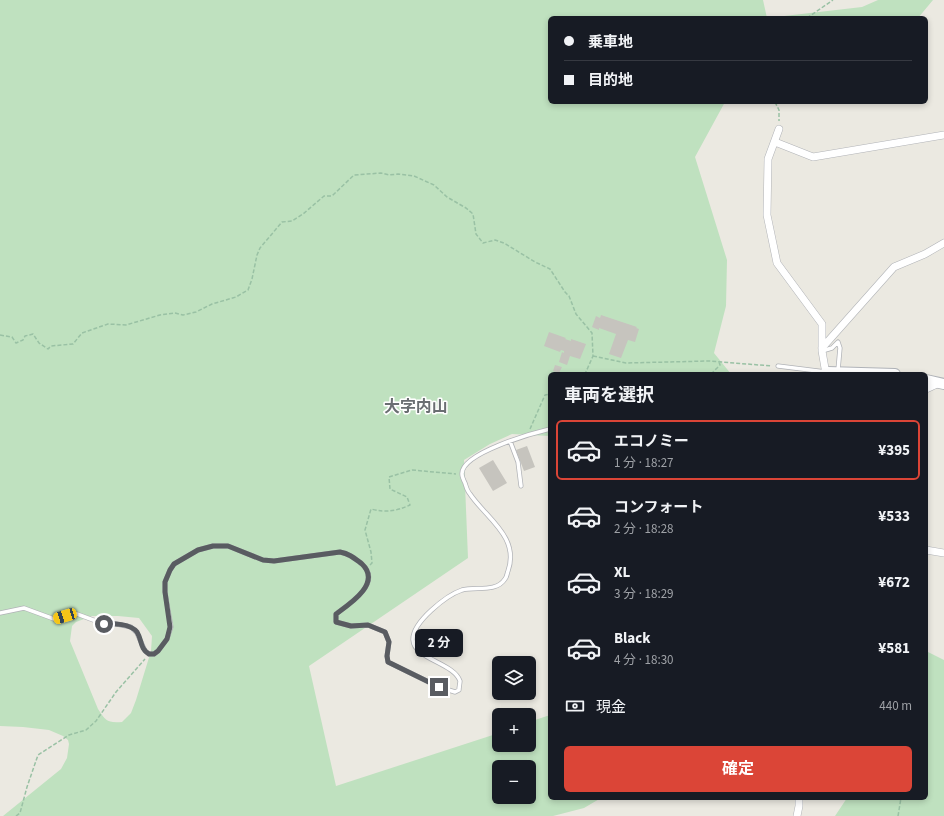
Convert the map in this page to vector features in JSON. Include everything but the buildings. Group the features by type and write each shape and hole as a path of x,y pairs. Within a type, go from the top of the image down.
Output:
{"main road":[{"path":"928,380 942,383"}],"street":[{"path":"779,129 768,159 767,215 778,263 822,324 822,349 830,372"},
{"path":"775,142 814,158 944,135"},
{"path":"822,349 894,267 925,254 944,243"},
{"path":"928,388 942,383"},
{"path":"928,550 944,553"},
{"path":"796,816 800,806 799,800"}],"lane":[{"path":"778,366 830,372 840,348 838,342 832,348 822,349"},
{"path":"0,613 24,608 54,619 76,614 104,624 111,623 131,627 137,633 145,651 149,654 154,654 167,639 170,627 165,582 170,570 174,564 198,550 213,546 228,546 263,560 274,561 340,552 350,554 367,569 368,576 366,587 363,592 336,614 336,622 351,626 368,625 385,632 389,642 387,656 388,662 448,691 455,692 459,690 460,681 456,674 420,652 415,646 413,639 418,626 430,611 462,590 471,588 492,588 501,583 505,580 510,564 510,550 507,540 499,527 469,493 462,474 464,466 473,458 489,450 528,434 548,429"},
{"path":"510,441 518,462 521,486"}],"path":[{"path":"810,16 833,0"},
{"path":"776,104 779,110 779,129"},
{"path":"0,335 12,337 16,342 23,340 25,336 32,334 39,343 48,349 52,346 73,344 82,333 108,324 126,325 160,315 196,312 212,304 236,297 248,290 260,248 282,222 292,221 324,196 332,196 354,175 381,172 389,175 398,174 414,176 434,185 447,197 473,214 476,234 483,243 495,240 504,242 535,262 550,269 569,296 576,314 592,333 593,356 586,372"},
{"path":"593,356 626,363 719,362 778,366"},
{"path":"713,372 720,365 719,362"},
{"path":"528,434 545,395 548,394"},
{"path":"367,569 372,563 371,552 365,530 371,509 382,512 398,510 410,505 407,497 390,489 389,477 412,470 462,474"},
{"path":"16,816 20,813 38,755 69,736 86,730 96,721 116,692 149,654"},
{"path":"898,816 901,800"}],"green space":[{"path":"0,0 763,0 767,16 548,16 548,104 724,104 695,157 727,260 726,306 714,353 729,372 548,372 548,436 512,434 490,444 464,460 468,558 309,666 336,786 492,735 492,752 536,752 536,720 548,716 548,800 598,800 584,808 553,816 3,816 61,769 67,758 69,744 68,740 63,736 49,730 0,726","holes":["92,616 139,618 152,636 151,651 131,713 122,722 113,722 107,720 98,709 70,641 72,626 76,622"]},
{"path":"878,0 933,0 920,16 784,16 862,7"},
{"path":"928,652 944,660 944,816 835,816 846,800 928,800"}],"district":[{"name":"大字内山","path":"416,407"}],"route":[{"path":"104,624 111,623 131,627 137,633 141,645 145,651 149,654 154,654 158,651 167,639 170,627 165,582 174,564 198,550 213,546 228,546 263,560 274,561 340,552 350,554 367,569 368,576 366,587 363,592 336,614 336,622 351,626 368,625 385,632 389,642 387,656 388,662 439,687"}]}
